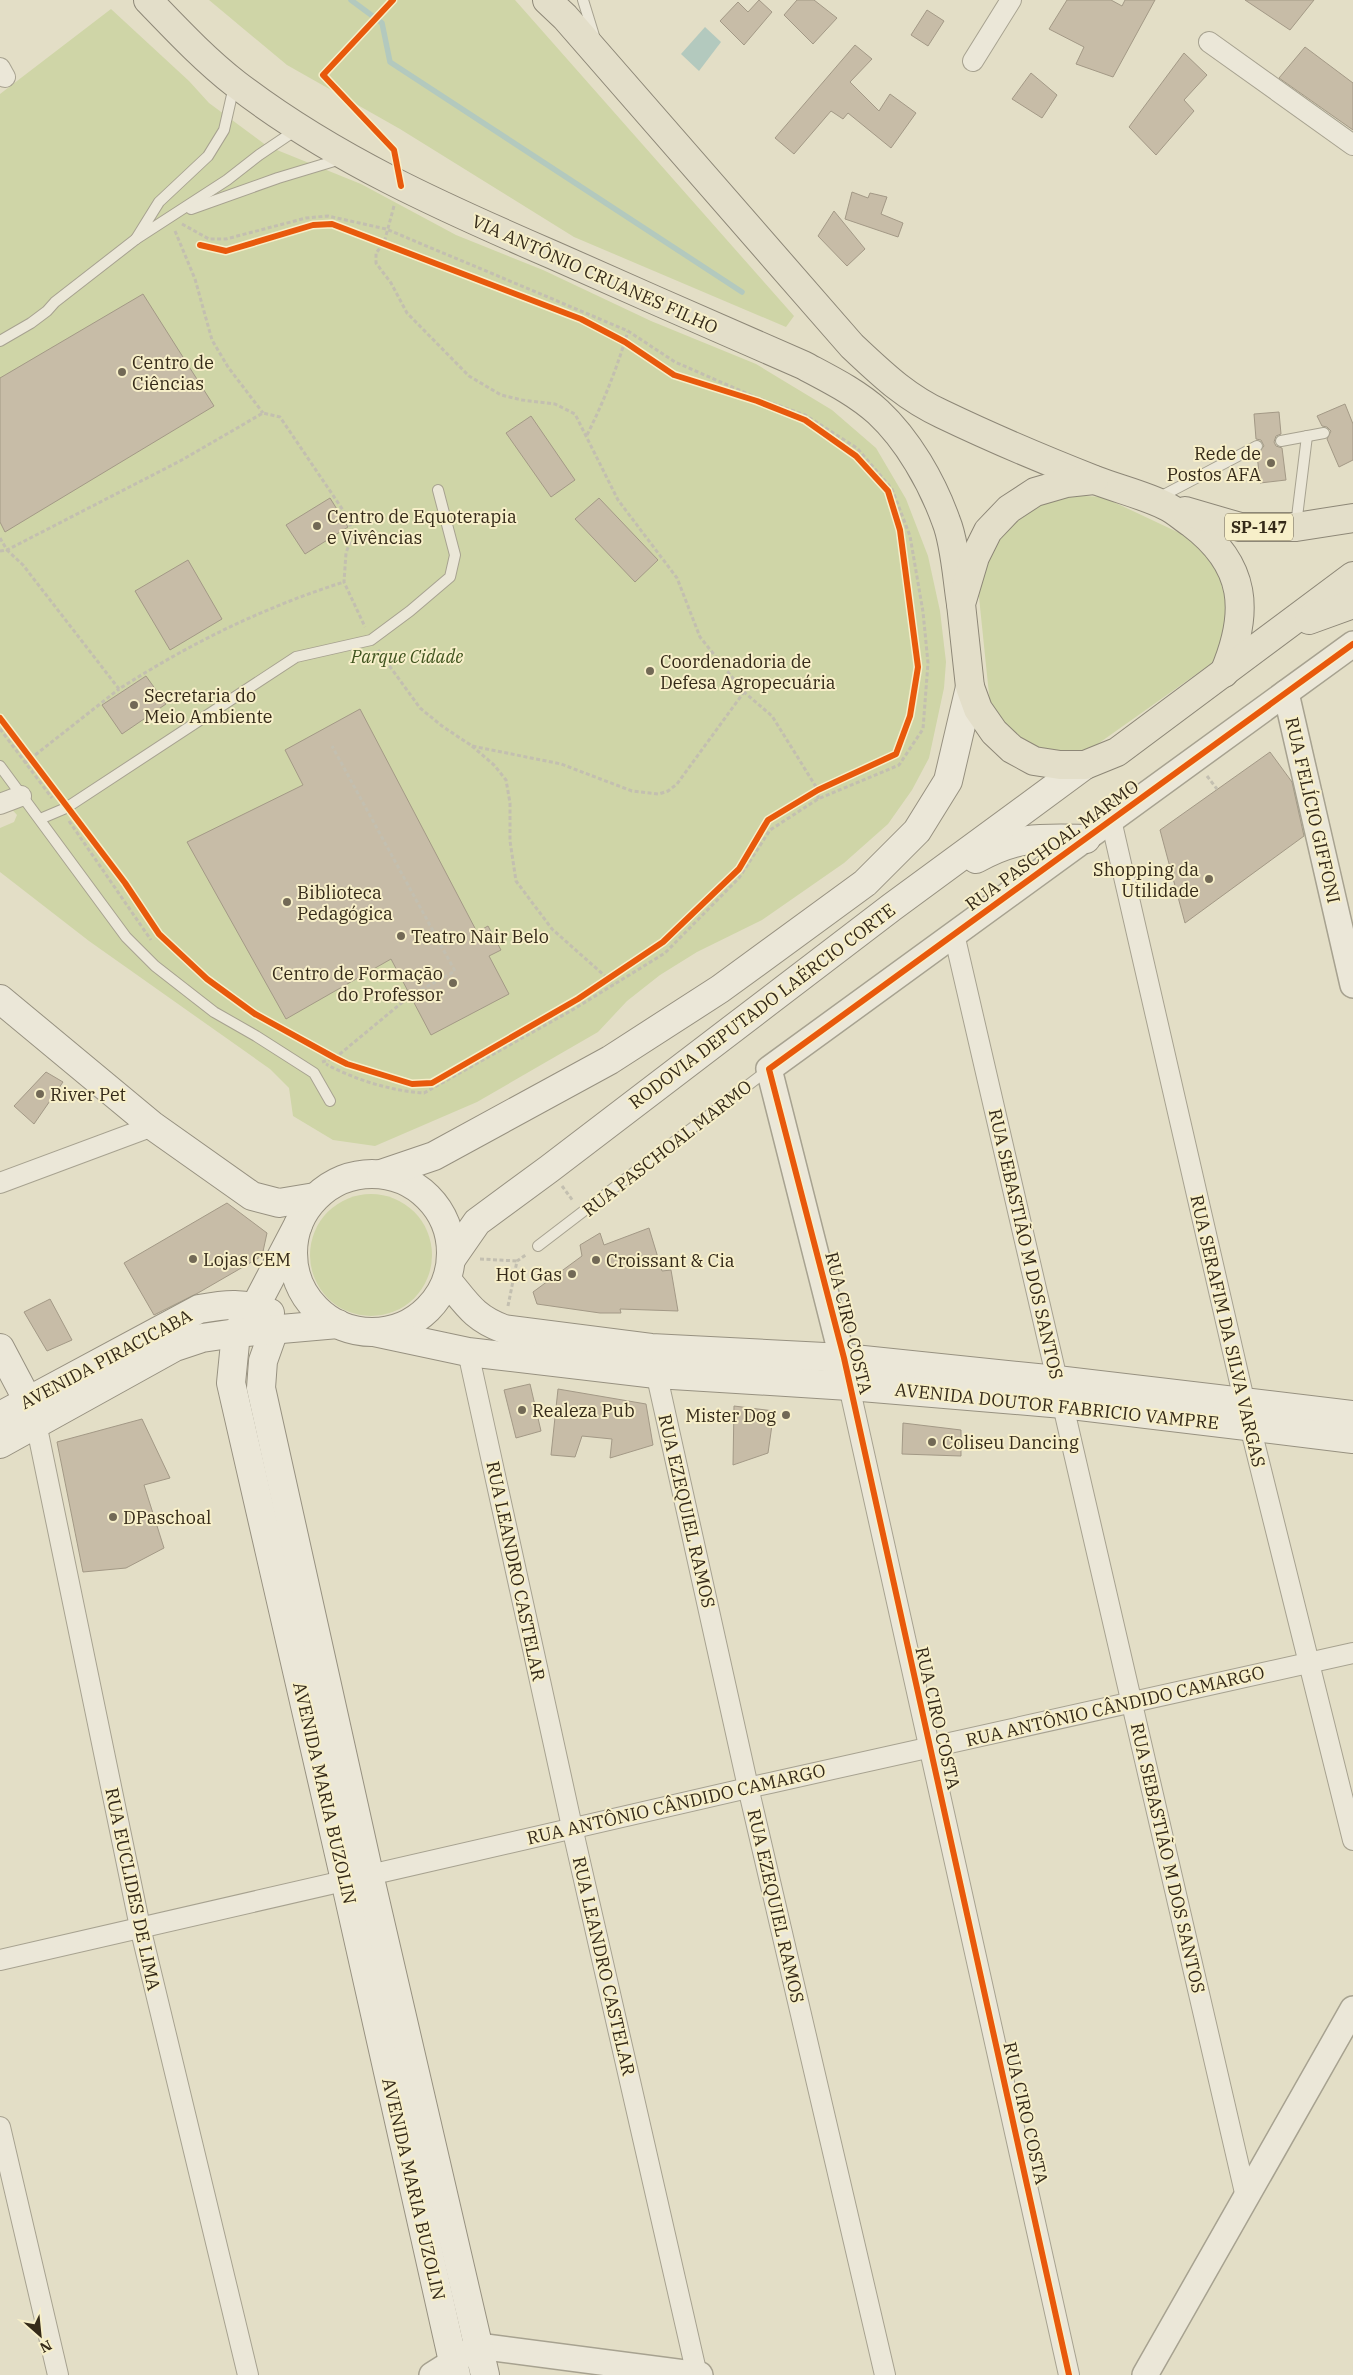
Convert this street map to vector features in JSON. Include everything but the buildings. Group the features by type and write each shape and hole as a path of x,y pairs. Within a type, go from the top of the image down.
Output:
{"main road":[{"name":"VIA ANTÔNIO CRUANES FILHO","path":"148,0 182,36 235,83 299,128 348,157 434,204 804,365 848,390 878,412 905,443 929,482 947,522 961,604 970,686 978,709 994,732 1012,749 1034,761 1060,765 1085,765"},
{"path":"547,0 602,59 852,346 893,385 940,413 1094,480 1160,504 1209,537 1228,562 1240,590 1240,618 1236,646 1224,673"},
{"path":"961,604 975,557 988,531 1009,509 1035,492 1066,483 1094,480"},
{"name":"SP-147","path":"1160,504 1240,527 1296,528 1353,518"},
{"path":"1085,765 1117,752 1353,576"},
{"path":"1279,631 1353,604"},
{"name":"RODOVIA DEPUTADO LAÉRCIO CORTE","path":"381,1174 434,1156 610,1060 720,988 865,883 916,831 948,781 970,686"},
{"name":"RODOVIA DEPUTADO LAÉRCIO CORTE","path":"450,1269 477,1222 892,907 1085,765"},
{"path":"892,907 997,848 1035,837 1086,839"},
{"path":"0,999 153,1126 252,1196 279,1203 315,1197"},
{"path":"236,1333 255,1307 298,1225 315,1197 335,1183 357,1175 381,1174 405,1180 425,1193 441,1211 450,1233 450,1269 435,1301 418,1317 397,1328 374,1332 355,1330 338,1324 318,1311 300,1286 295,1271 293,1248 298,1225"},
{"name":"AVENIDA DOUTOR FABRICIO VAMPRE","path":"450,1269 473,1312 485,1322 504,1329 653,1361 849,1386 1060,1392"},
{"name":"AVENIDA PIRACICABA","path":"0,1444 32,1412 199,1309 231,1304 255,1307 300,1326"},
{"name":"AVENIDA PIRACICABA","path":"0,1416 32,1412 174,1347 202,1338 300,1326 338,1324"},
{"name":"AVENIDA MARIA BUZOLIN","path":"274,1330 263,1362 261,1388 357,1877 447,2371"},
{"name":"AVENIDA DOUTOR FABRICIO VAMPRE","path":"374,1332 468,1352 653,1361 844,1358 1060,1392 1247,1414 1353,1415"},
{"name":"AVENIDA MARIA BUZOLIN","path":"236,1333 231,1383 485,2375"},
{"path":"0,1348 32,1412"},
{"name":"AVENIDA DOUTOR FABRICIO VAMPRE","path":"1247,1414 1353,1439"}],"street":[{"path":"973,61 1011,0"},
{"path":"1210,42 1353,145"},
{"name":"RUA PASCHOAL MARMO","path":"769,1069 1353,644"},
{"name":"RUA FELÍCIO GIFFONI","path":"1286,693 1353,985"},
{"path":"0,804 21,796"},
{"name":"RUA SERAFIM DA SILVA VARGAS","path":"1111,820 1247,1414 1353,1840"},
{"name":"RUA SEBASTIÃO M DOS SANTOS","path":"954,934 1246,2197"},
{"name":"RUA CIRO COSTA","path":"769,1069 844,1358 1069,2375"},
{"path":"0,1183 153,1126"},
{"name":"RUA LEANDRO CASTELAR","path":"468,1352 572,1827 698,2375"},
{"name":"RUA EZEQUIEL RAMOS","path":"653,1361 748,1787 885,2375"},
{"name":"RUA EUCLIDES DE LIMA","path":"32,1412 140,1927 248,2375"},
{"name":"RUA ANTÔNIO CÂNDIDO CAMARGO","path":"0,1960 748,1787 930,1749 1353,1653"},
{"path":"1146,2375 1353,2010"},
{"path":"0,2127 58,2375"},
{"path":"447,2371 478,2346 698,2375"}],"lane":[{"path":"583,0 602,59"},
{"path":"136,239 159,202 208,156 224,130 235,83"},
{"path":"0,341 47,311 55,302 136,239 227,180 259,155 299,128"},
{"path":"169,216 278,178 348,157"},
{"path":"159,202 169,216"},
{"path":"1281,441 1324,433"},
{"path":"1296,528 1308,436"},
{"path":"1160,504 1256,446"},
{"path":"40,819 64,810 296,657 371,640 410,611 450,577 455,555 438,490"},
{"path":"0,766 126,937 155,966 214,1012 314,1073 330,1101"},
{"name":"RUA PASCHOAL MARMO","path":"538,1246 583,1214 769,1069"}],"path":[{"path":"401,186 386,230 384,244 376,252 376,263 391,283 407,313 468,376 501,395 555,404 575,414 618,500 677,578 700,636 744,692 772,716 818,790 818,799"},
{"path":"169,216 209,239 226,239 306,218 328,216 386,230 628,331 675,362 755,398 805,416 857,448 892,489 910,536 923,612 928,664 923,729 899,765 818,799 770,830 739,878 665,953 578,999 432,1083 426,1083"},
{"path":"169,216 195,279 212,340 228,367 263,413 280,417 347,516 352,534 346,553 344,582 371,640 420,708 442,726 472,746 494,765 506,780 510,803 510,841 516,881 552,929 611,981"},
{"path":"313,225 332,224 341,227"},
{"path":"375,240 393,247"},
{"path":"563,312 590,324"},
{"path":"587,435 602,405 628,331"},
{"path":"616,337 631,347"},
{"path":"711,386 757,401 805,420 856,456 888,490 900,530"},
{"path":"0,551 7,550 180,462 263,413"},
{"path":"0,538 7,550 23,565 119,689"},
{"path":"28,761 119,689 190,646 297,597 344,582"},
{"path":"472,746 561,764 632,791 659,794 668,791 677,784 744,692"},
{"path":"2,726 64,810 157,946"},
{"path":"322,1062 338,1060 410,996 455,971 332,746"},
{"path":"810,795 826,786"},
{"path":"64,810 96,846"},
{"path":"690,916 739,869 768,820"},
{"path":"313,1057 340,1072 405,1092 424,1093 574,1009 611,981 617,973"},
{"path":"327,1054 338,1060"},
{"path":"549,1169 583,1214"},
{"path":"450,1269 517,1261 538,1246"},
{"path":"504,1329 517,1261"}],"green space":[{"path":"209,0 515,0 794,316 786,327 574,237 400,129 287,65"},
{"name":"Parque Cidade","path":"111,9 189,81 209,103 267,146 361,184 456,235 543,270 651,321 756,364 832,410 876,448 906,499 928,556 940,611 946,662 944,688 929,758 912,790 888,824 844,863 762,920 697,952 660,975 627,1001 598,1032 477,1102 375,1146 333,1140 293,1116 289,1088 270,1069 89,941 0,872 0,828 14,822 17,815 0,796 0,94"},
{"path":"1066,495 1103,497 1203,544 1229,594 1225,641 1212,663 1092,748 1062,754 1040,751 1020,742 1001,725 990,704 979,597 981,569 992,539 1039,501"},
{"path":"371,1194 383,1195 394,1199 405,1204 414,1212 422,1221 427,1232 431,1243 431,1267 427,1278 422,1289 414,1298 405,1306 394,1311 383,1315 371,1316 359,1315 348,1311 337,1306 328,1298 320,1289 315,1278 311,1267 310,1255 311,1243 315,1232 320,1221 328,1212 337,1204 348,1199 359,1195"}],"shaded area":[{"path":"705,27 721,42 699,71 681,54"}],"waterway":[{"path":"351,0 382,23 390,62 742,292"}],"cycle path":[{"path":"393,0 323,75 394,150 401,186"},
{"path":"0,718 125,883 159,934 207,979 255,1014 335,1058 347,1064 412,1084 432,1083 578,999 663,942 739,869 768,820 818,790 896,754 910,716 918,667 900,530 888,491 856,456 805,420 757,401 674,375 625,342 581,319 332,224 313,225 226,251 200,245"},
{"path":"1069,2375 844,1358 769,1069 1353,644"}],"place":[{"name":"Centro de Ciências","path":"122,372"},
{"name":"Rede de Postos AFA","path":"1271,463"},
{"name":"Centro de Equoterapia e Vivências","path":"317,526"},
{"name":"Coordenadoria de Defesa Agropecuária","path":"650,671"},
{"name":"Secretaria do Meio Ambiente","path":"134,705"},
{"name":"Shopping da Utilidade","path":"1209,879"},
{"name":"Biblioteca Pedagógica","path":"287,902"},
{"name":"Teatro Nair Belo","path":"401,936"},
{"name":"Centro de Formação do Professor","path":"453,983"},
{"name":"River Pet","path":"40,1094"},
{"name":"Lojas CEM","path":"193,1259"},
{"name":"Croissant & Cia","path":"596,1260"},
{"name":"Hot Gas","path":"572,1274"},
{"name":"Realeza Pub","path":"522,1410"},
{"name":"Mister Dog","path":"786,1415"},
{"name":"Coliseu Dancing","path":"932,1442"},
{"name":"DPaschoal","path":"113,1517"}]}
